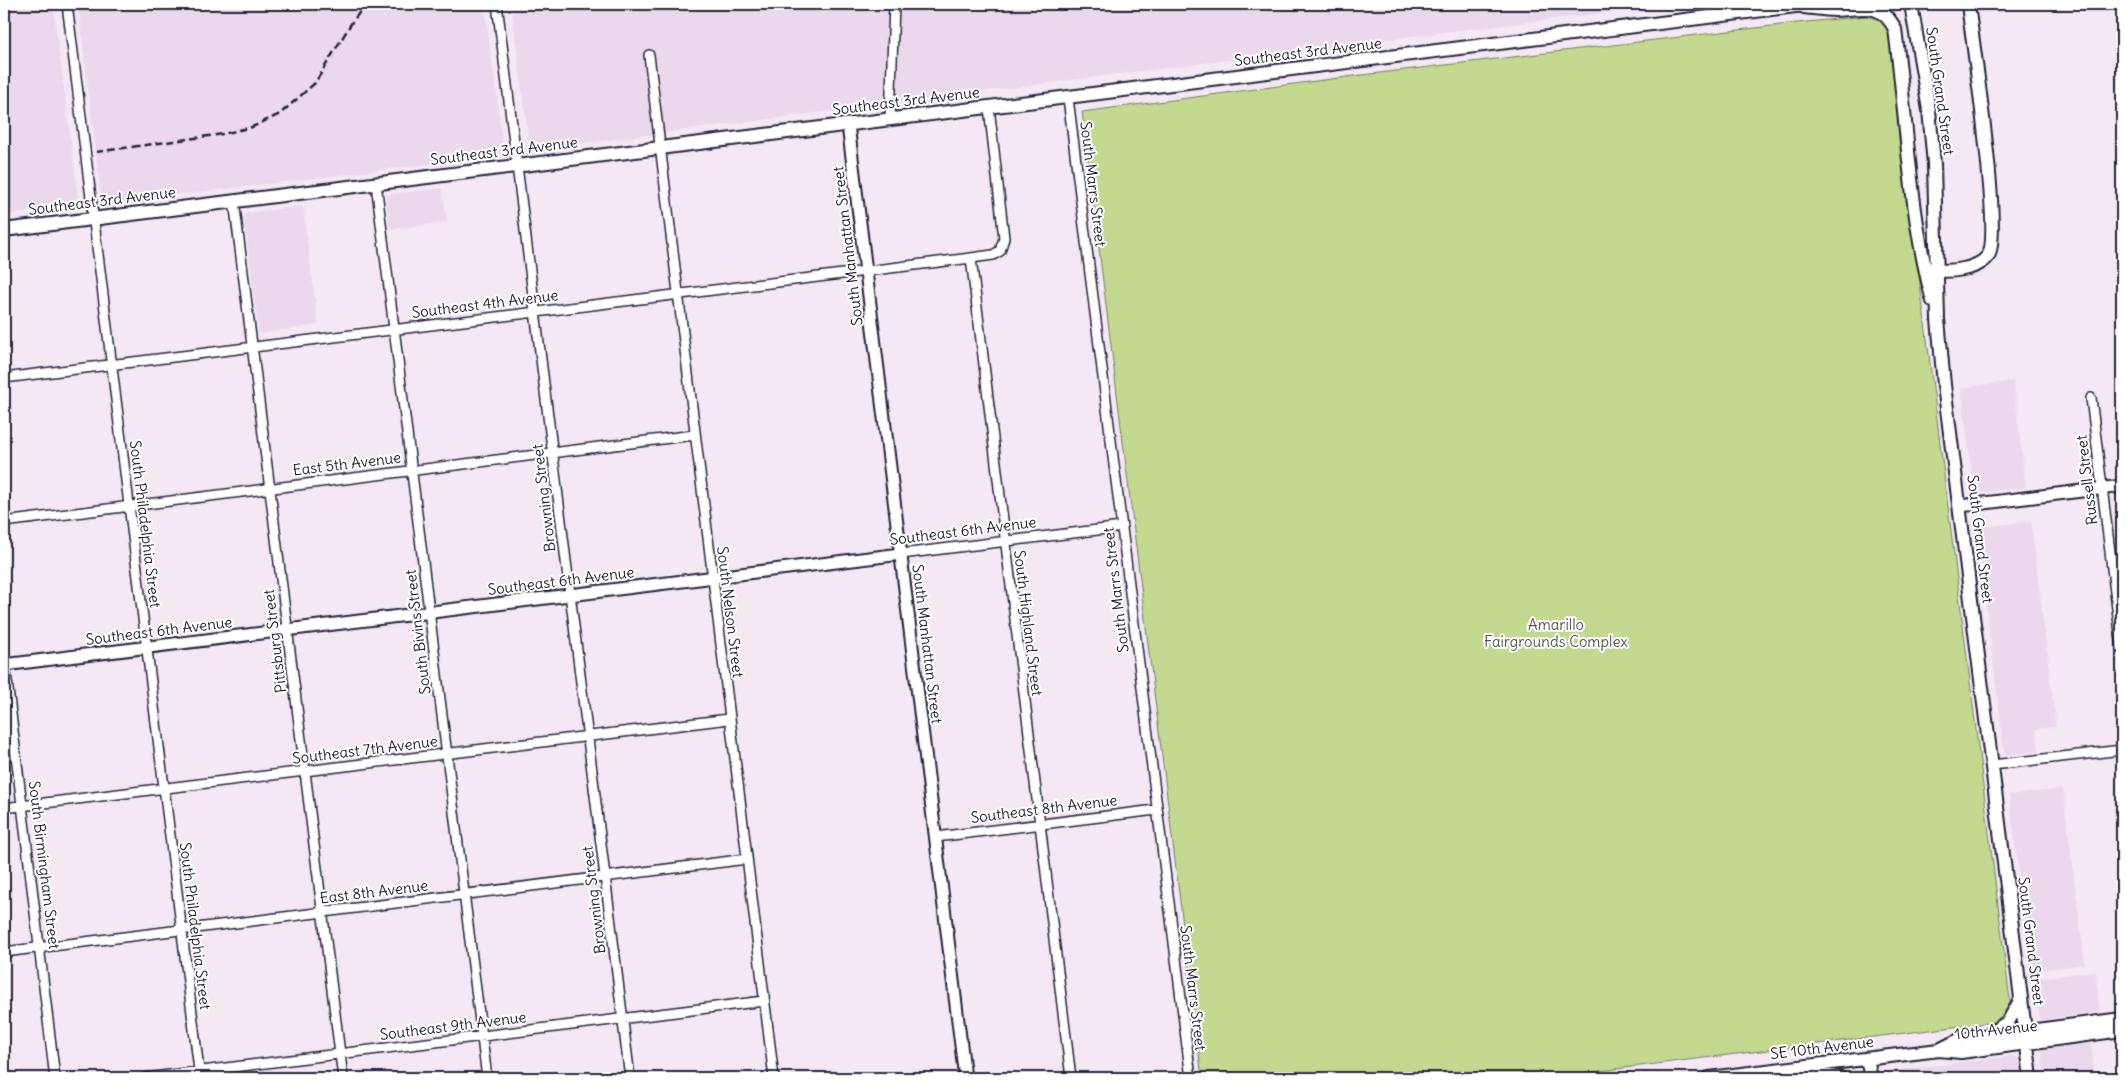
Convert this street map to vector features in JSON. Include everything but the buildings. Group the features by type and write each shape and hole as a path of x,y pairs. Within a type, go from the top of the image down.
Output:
{"main road":[{"name":"South Grand Street","path":"1911,4 1930,119 1934,164 1938,319 2031,1078"},
{"path":"1923,263 1930,269 1938,271 1960,269 1981,262 1988,255 1992,244 1991,194 1968,4"},
{"name":"Southeast 3rd Avenue","path":"4,230 1806,5 1835,10 1867,6 1877,8 1889,16 1895,28 1923,263 1938,319"},
{"path":"1981,1037 2008,1022 2021,999"},
{"name":"10th Avenue","path":"1939,1050 1961,1052 2026,1037 2122,1019"},
{"name":"10th Avenue","path":"1939,1050 1959,1040 1981,1037 2026,1037 2122,1030"},
{"name":"SE 10th Avenue","path":"1709,1078 1787,1068 1816,1072 1867,1059 1939,1050"},
{"path":"1867,1059 1871,1078"},
{"path":"1816,1072 1840,1078"}],"street":[{"name":"South Philadelphia Street","path":"67,4 199,1075"},
{"name":"Browning Street","path":"497,4 630,1078"},
{"path":"890,120 894,4"},
{"name":"South Nelson Street","path":"649,55 774,1078"},
{"name":"South Marrs Street","path":"1068,98 1191,1078"},
{"path":"970,258 993,256 1000,251 1004,238 989,107"},
{"name":"South Manhattan Street","path":"848,125 964,1078"},
{"name":"South Bivins Street","path":"376,183 487,1078"},
{"name":"Pittsburg Street","path":"234,200 343,1078"},
{"name":"Southeast 4th Avenue","path":"4,378 970,258"},
{"name":"South Highland Street","path":"970,258 1071,1078"},
{"name":"Russell Street","path":"2091,398 2122,649"},
{"name":"East 5th Avenue","path":"4,522 694,435"},
{"path":"1960,506 2122,486"},
{"name":"Southeast 6th Avenue","path":"4,662 288,630 1122,527"},
{"name":"South Birmingham Street","path":"4,662 55,1078"},
{"name":"Southeast 7th Avenue","path":"4,808 730,718"},
{"path":"1992,765 2122,750"},
{"name":"Southeast 8th Avenue","path":"936,837 1156,810"},
{"name":"East 8th Avenue","path":"4,952 747,860"},
{"name":"Southeast 9th Avenue","path":"145,1078 199,1075 340,1054 764,1001"}],"shaded area":[{"path":"4,4 53,4 78,196 68,207 4,215"},
{"path":"78,4 484,4 503,155 104,204 102,202"},
{"path":"511,4 1683,4 1452,31 530,150"},
{"path":"442,188 447,222 390,229 386,198 390,194"},
{"path":"303,206 318,325 259,334 244,217 246,213"},
{"path":"2013,381 2026,487 1977,493 1974,490 1961,388"},
{"path":"2031,521 2056,727 2036,729 2039,751 2007,755 2004,751 1977,528"},
{"path":"2063,789 2085,964 2031,971 2009,795"},
{"path":"2095,971 2100,1012 2040,1020 2034,979"},
{"path":"2091,1043 2095,1078 2045,1078 2041,1049"},
{"path":"2012,1056 2020,1058 2023,1078 1885,1078 1881,1074 1883,1072"}],"green space":[{"name":"Amarillo Fairgrounds Complex","path":"1867,16 1882,21 1888,29 2011,1008 1994,1022 1543,1078 1202,1078 1082,112 1354,76"}],"railway":[{"path":"96,152 223,134 252,127 280,114 315,83 352,22 366,4"}]}
